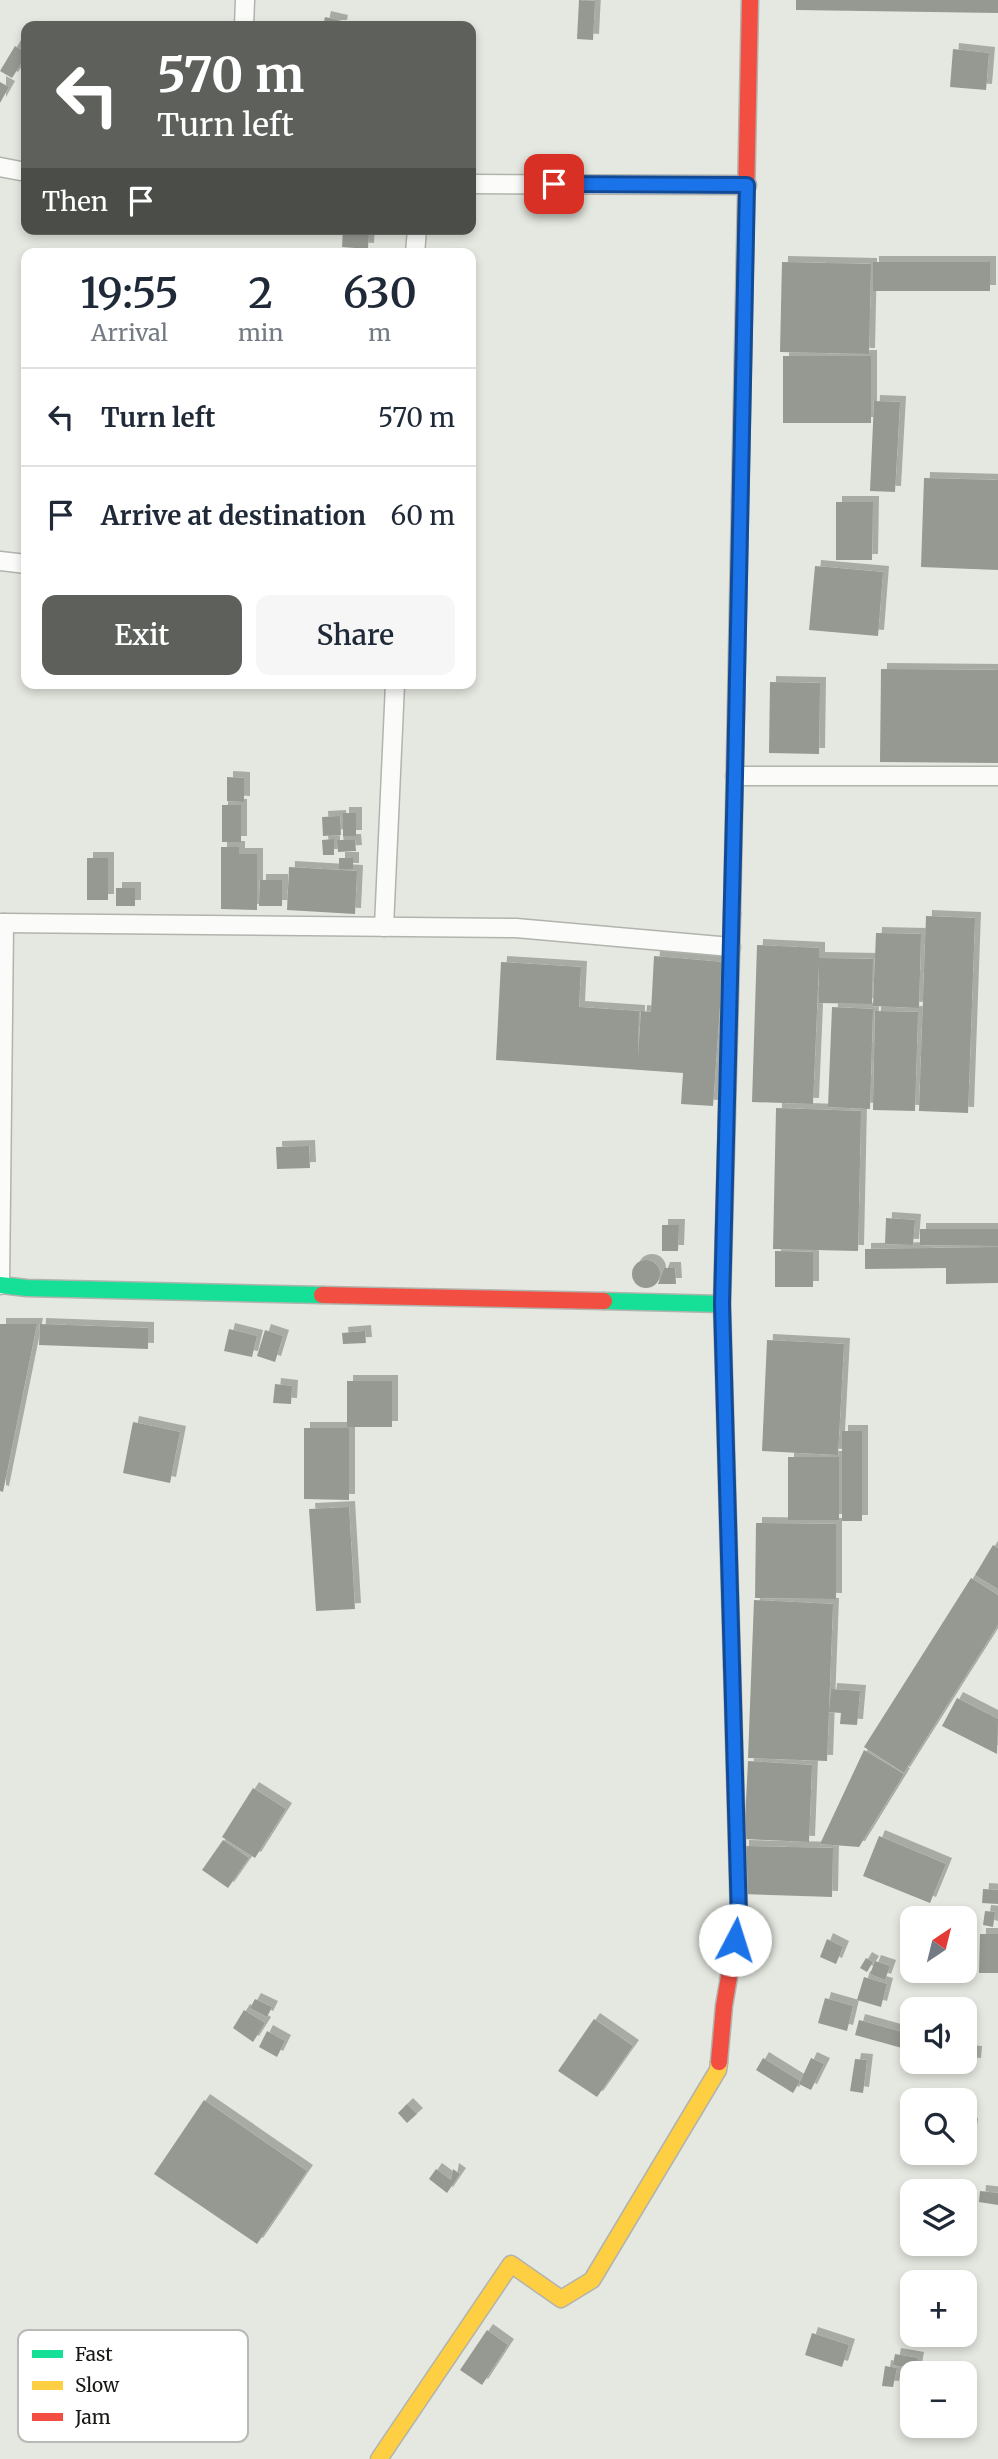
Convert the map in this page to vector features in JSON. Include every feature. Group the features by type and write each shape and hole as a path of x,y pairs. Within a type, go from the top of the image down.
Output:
{"street":[{"path":"244,21 245,0"},
{"path":"379,2459 511,2264 561,2300 592,2280 718,2070 724,2006 739,1918 722,1304 750,0"},
{"path":"0,167 21,171"},
{"path":"476,184 747,185"},
{"path":"0,561 21,563"},
{"path":"384,927 396,689"},
{"path":"735,776 998,775"},
{"path":"722,1304 27,1288 0,1285 2,923 516,928 730,947"}],"building":[{"path":"579,0 595,1 593,40 577,39"},
{"path":"796,0 998,0 998,13 796,10"},
{"path":"325,17 342,21 324,21"},
{"path":"15,46 21,50 21,64 12,78 0,71"},
{"path":"953,49 989,53 986,90 950,87"},
{"path":"0,82 9,87 0,103"},
{"path":"343,235 369,235 368,248 342,247"},
{"path":"782,262 871,264 869,354 780,352"},
{"path":"873,262 990,262 990,291 873,291"},
{"path":"783,356 871,356 871,423 783,423"},
{"path":"874,401 900,402 895,492 870,491"},
{"path":"924,478 998,480 998,570 921,567"},
{"path":"836,502 873,502 872,560 836,560"},
{"path":"815,566 883,572 878,636 809,630"},
{"path":"881,669 998,670 998,763 880,762"},
{"path":"770,682 820,683 819,754 769,753"},
{"path":"227,777 244,778 244,802 227,801"},
{"path":"222,805 241,805 241,842 222,842"},
{"path":"343,813 356,813 356,836 343,836"},
{"path":"340,816 341,835 323,836 322,817"},
{"path":"334,839 334,855 323,855 322,840"},
{"path":"337,840 355,840 356,851 338,852"},
{"path":"221,847 239,847 239,854 257,854 257,910 221,909"},
{"path":"87,858 108,858 108,900 87,900"},
{"path":"339,858 353,858 353,869 339,869"},
{"path":"289,867 357,871 355,914 287,910"},
{"path":"260,880 282,880 282,906 259,906"},
{"path":"116,888 135,888 135,906 116,906"},
{"path":"926,916 975,918 968,1113 919,1111"},
{"path":"876,933 921,934 919,1008 873,1006"},
{"path":"757,945 819,948 819,958 873,959 872,1004 819,1003 819,964 813,1104 752,1102"},
{"path":"654,956 723,962 713,1106 681,1104 683,1073 496,1060 501,962 581,967 579,1007 639,1011 638,1058 641,1011 651,1012"},
{"path":"832,1007 873,1009 870,1109 828,1107"},
{"path":"875,1011 918,1012 915,1111 873,1110"},
{"path":"776,1108 861,1111 858,1251 773,1249"},
{"path":"309,1146 310,1168 277,1169 276,1147"},
{"path":"886,1218 915,1220 913,1245 885,1244"},
{"path":"662,1225 679,1225 678,1251 662,1251"},
{"path":"920,1229 998,1229 998,1246 920,1245"},
{"path":"998,1247 998,1283 946,1284 946,1268 865,1269 865,1249"},
{"path":"775,1251 813,1252 813,1287 775,1287"},
{"path":"646,1260 656,1264 660,1274 656,1284 646,1288 636,1284 632,1274 636,1264"},
{"path":"664,1268 675,1268 676,1284 658,1284"},
{"path":"0,1324 37,1324 3,1492 0,1491"},
{"path":"40,1324 148,1328 148,1349 39,1345"},
{"path":"229,1329 257,1336 252,1357 224,1351"},
{"path":"265,1330 283,1336 275,1362 257,1356"},
{"path":"365,1331 366,1343 343,1344 342,1333"},
{"path":"767,1340 844,1344 838,1455 762,1451"},
{"path":"347,1381 392,1381 392,1427 347,1427"},
{"path":"275,1384 292,1386 291,1404 273,1403"},
{"path":"133,1422 180,1432 170,1483 123,1473"},
{"path":"304,1428 349,1428 349,1500 304,1499"},
{"path":"842,1431 862,1431 862,1521 842,1521"},
{"path":"788,1457 839,1457 839,1520 788,1520"},
{"path":"349,1507 355,1609 316,1611 309,1509"},
{"path":"756,1523 836,1524 836,1599 755,1598"},
{"path":"993,1545 998,1548 998,1589 975,1575"},
{"path":"971,1578 998,1595 998,1625 904,1773 864,1747"},
{"path":"754,1600 833,1604 827,1761 748,1758"},
{"path":"831,1689 860,1691 857,1725 840,1724 841,1713 829,1712"},
{"path":"957,1698 998,1719 997,1754 942,1726"},
{"path":"864,1750 904,1774 859,1847 820,1844"},
{"path":"748,1761 812,1765 809,1842 744,1839"},
{"path":"253,1788 286,1809 255,1858 222,1837"},
{"path":"879,1836 946,1864 930,1903 863,1876"},
{"path":"223,1840 249,1858 228,1888 202,1870"},
{"path":"743,1846 833,1848 832,1897 742,1894"},
{"path":"983,1889 998,1890 998,1904 982,1903"},
{"path":"985,1911 995,1912 993,1927 983,1925"},
{"path":"980,1934 998,1934 998,1973 979,1973"},
{"path":"827,1939 843,1947 836,1964 820,1957"},
{"path":"866,1958 873,1962 867,1972 860,1968"},
{"path":"875,1961 890,1966 885,1980 870,1974"},
{"path":"864,1977 887,1984 881,2007 857,2000"},
{"path":"825,1998 853,2006 847,2031 818,2023"},
{"path":"255,1999 272,2007 267,2017 250,2008"},
{"path":"244,2010 265,2023 253,2042 233,2028"},
{"path":"594,2019 633,2046 597,2097 558,2071"},
{"path":"859,2020 900,2031 900,2047 855,2035"},
{"path":"267,2031 285,2041 277,2057 259,2047"},
{"path":"763,2058 800,2081 793,2093 756,2070"},
{"path":"811,2058 824,2064 811,2090 799,2084"},
{"path":"855,2059 867,2060 863,2093 850,2091"},
{"path":"204,2100 307,2171 257,2244 154,2174"},
{"path":"407,2104 417,2114 407,2123 398,2113"},
{"path":"436,2169 451,2180 453,2169 460,2174 447,2193 429,2179"},
{"path":"980,2191 998,2193 998,2205 979,2202"},
{"path":"487,2330 508,2345 482,2385 460,2370"},
{"path":"812,2333 849,2345 842,2367 805,2355"},
{"path":"895,2354 918,2358 917,2361 900,2361 900,2366 893,2365"},
{"path":"885,2366 897,2368 893,2387 882,2386"}],"traffic: fast":[{"path":"0,1285 27,1288 322,1295"},
{"path":"604,1301 722,1304 732,1666"}],"traffic: slow":[{"path":"732,915 740,501"},
{"path":"379,2459 511,2264 561,2299 592,2280 718,2070 719,2062"}],"traffic: jam":[{"path":"740,501 750,0"},
{"path":"722,1304 732,915"},
{"path":"322,1295 604,1301"},
{"path":"719,2062 724,2006 739,1918 732,1666"}],"route":[{"path":"554,184 747,185 722,1304 739,1918 735,1940"}]}
